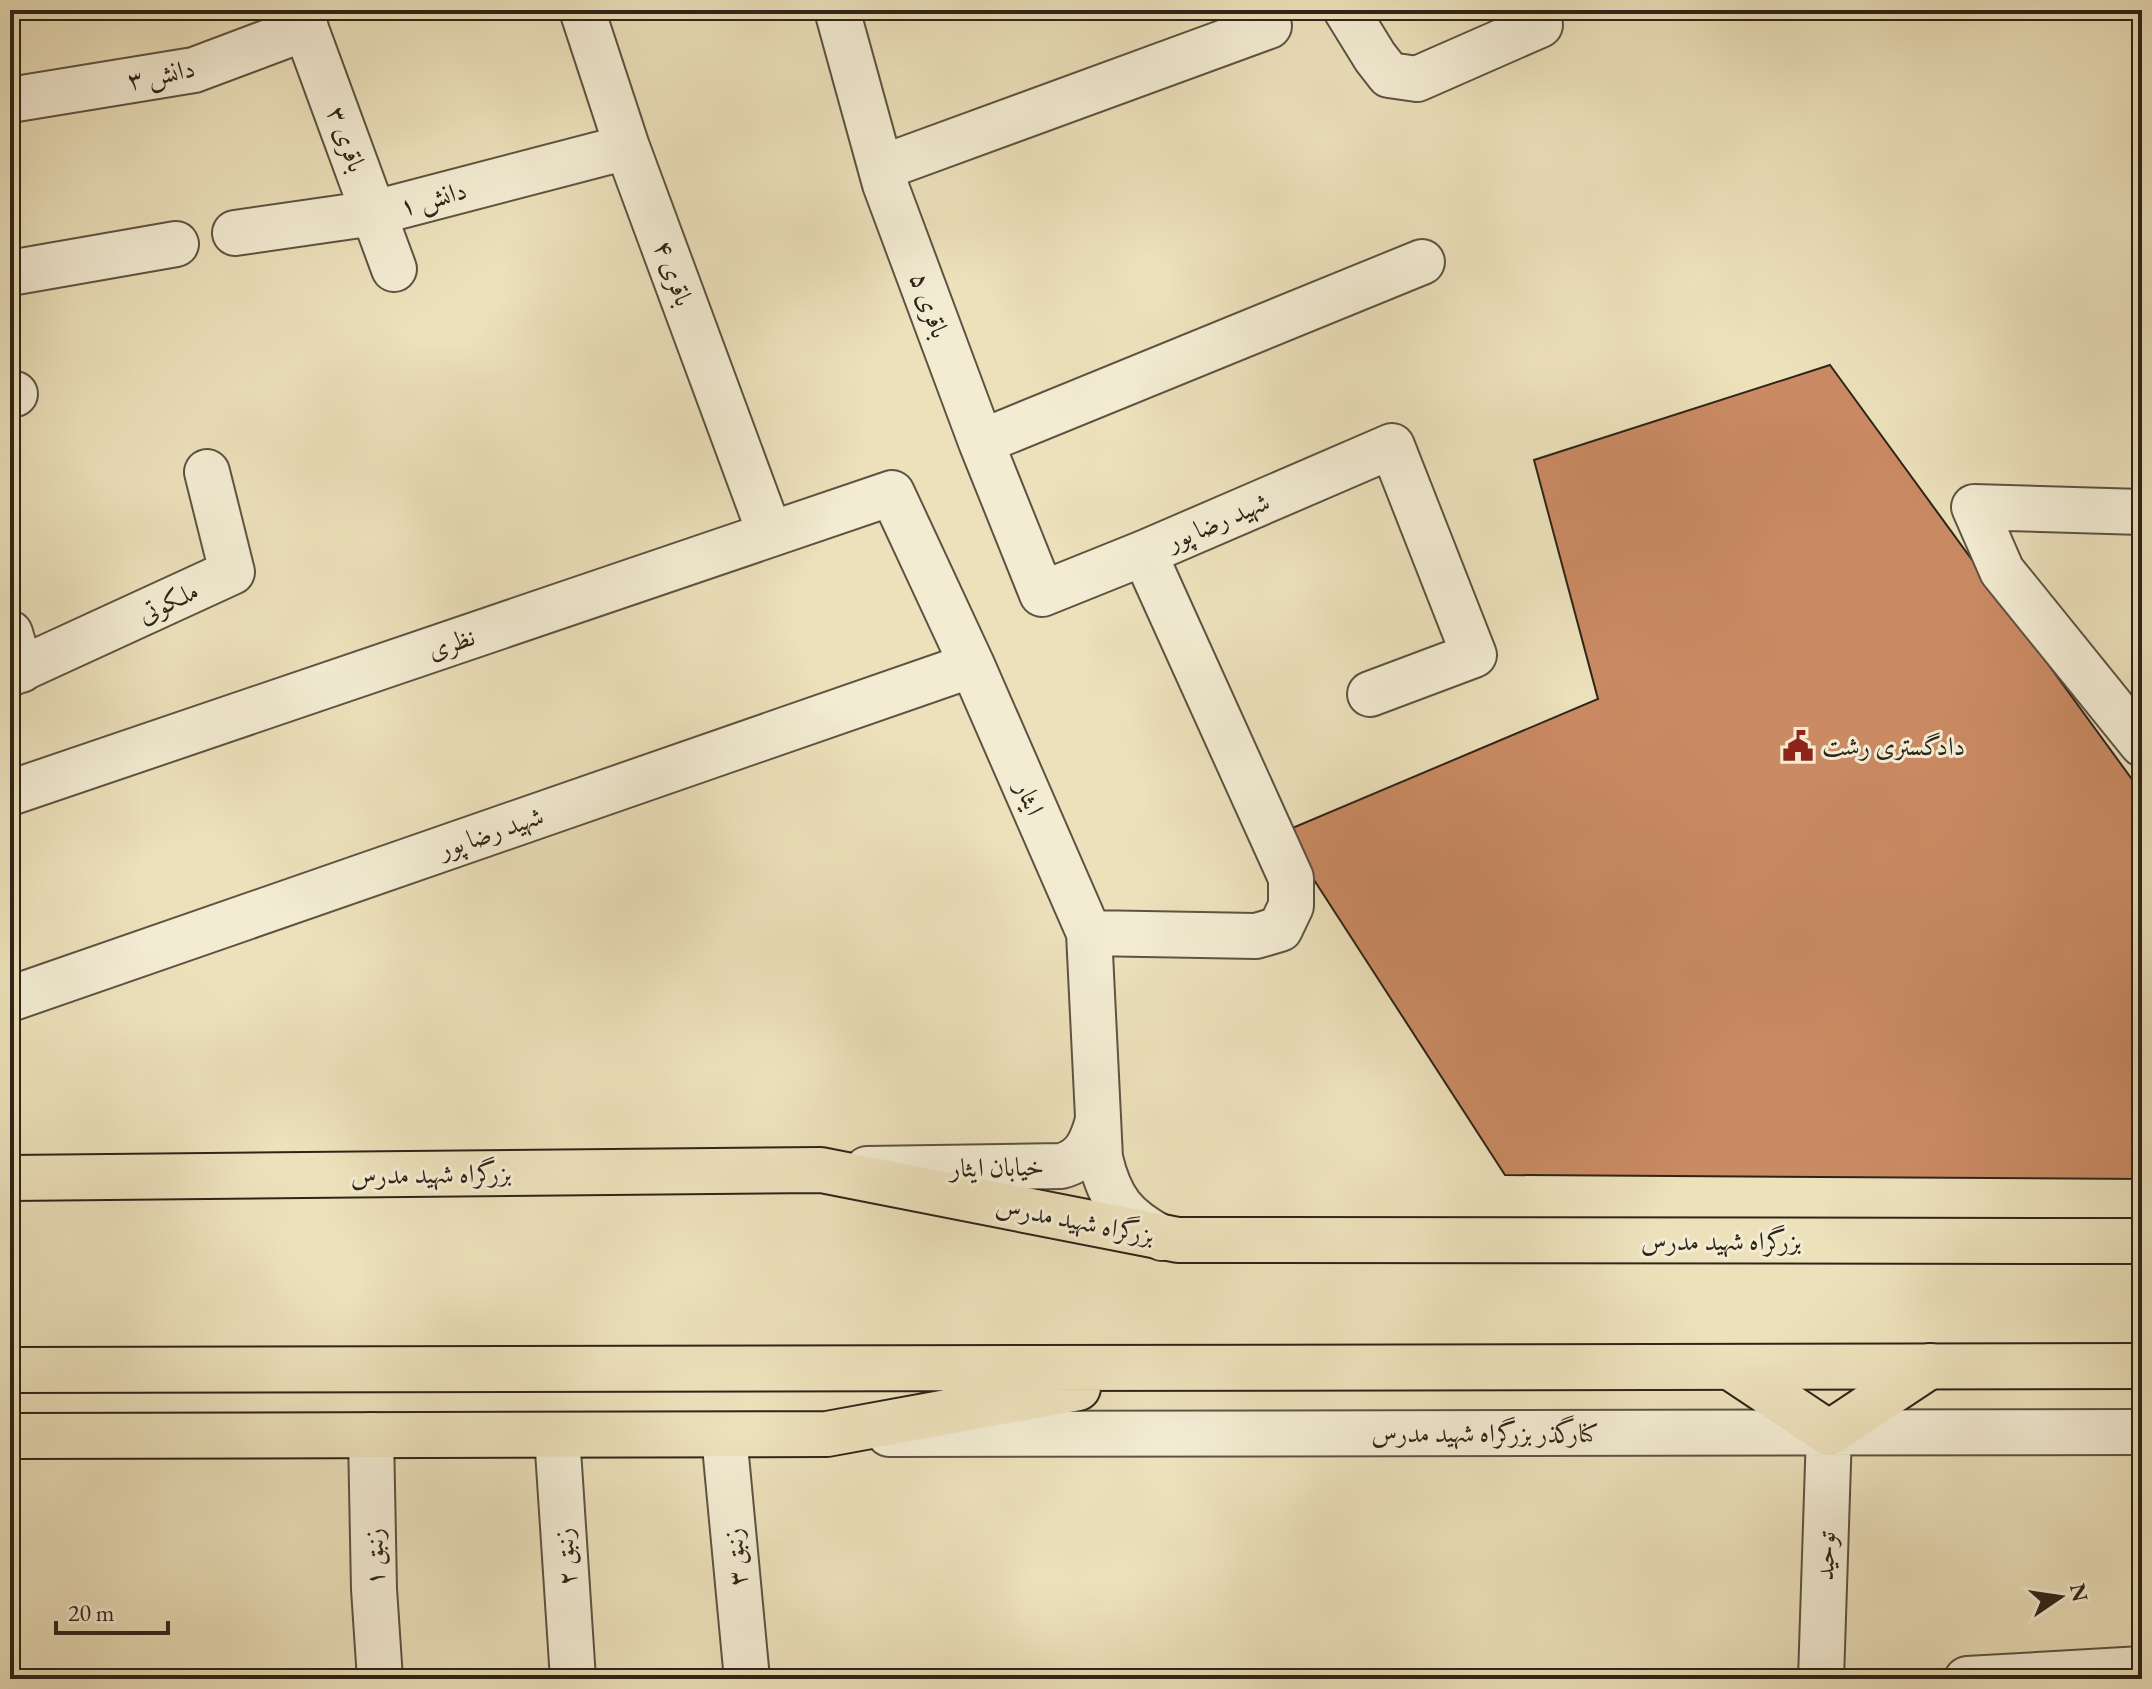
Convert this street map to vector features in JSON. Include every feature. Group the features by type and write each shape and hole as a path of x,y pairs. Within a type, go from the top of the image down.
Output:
{"main road":[{"name":"بزرگراه شهید مدرس","path":"10,1178 821,1170 1162,1238 1194,1241 2142,1241"},
{"path":"1730,1367 1829,1433 1930,1366"},
{"path":"10,1370 2142,1366"},
{"path":"12,1437 827,1434 1187,1368"}],"street":[{"name":"باقری ۴","path":"582,10 627,147 770,534"},
{"name":"باقری ۵","path":"837,10 881,168 981,442 1042,594"},
{"path":"1346,10 1389,75 1417,79 1540,25"},
{"name":"دانش ۳","path":"10,100 194,70 303,19"},
{"name":"باقری ۳","path":"303,19 394,269"},
{"path":"881,168 1269,26"},
{"name":"دانش ۱","path":"235,233 374,213 627,147"},
{"path":"10,273 176,244"},
{"path":"981,442 1422,262"},
{"name":"شهید رضا پور","path":"1042,594 1392,446 1474,655 1370,694"},
{"name":"ملکوتی","path":"14,659 232,572 207,472"},
{"name":"نظری","path":"10,793 892,493"},
{"name":"ایثار","path":"892,493 972,665 1089,933 1098,1120"},
{"path":"2142,512 1974,507 2002,571 2142,744"},
{"path":"1089,933 1256,936 1280,929 1291,906 1291,878 1144,553"},
{"name":"شهید رضا پور","path":"10,999 972,665"},
{"path":"1098,1120 1100,1158 1116,1202 1124,1213 1162,1238"},
{"name":"خیابان ایثار","path":"821,1170 1061,1166 1079,1159 1086,1152 1098,1120"},
{"name":"کنارگذر بزرگراه شهید مدرس","path":"827,1434 2142,1432"},
{"name":"توحید","path":"1821,1679 1829,1433"},
{"name":"زنبق ۱","path":"371,1435 374,1589 380,1679"},
{"name":"زنبق ۲","path":"557,1435 573,1679"},
{"name":"زنبق ۳","path":"724,1435 747,1679"},
{"path":"1967,1679 2142,1669"}],"building":[{"name":"دادگستری رشت","path":"1830,365 2142,793 2142,1179 1505,1175 1283,832 1598,699 1534,460"}],"place":[{"name":"دادگستری رشت","path":"1798,746"}]}
